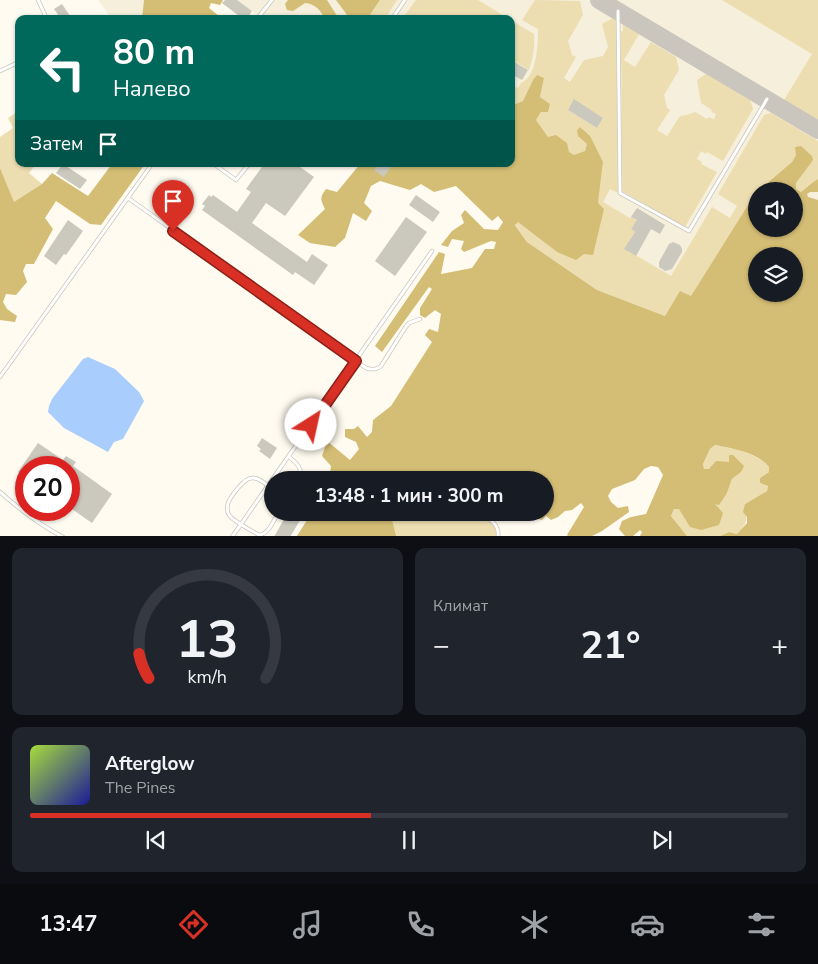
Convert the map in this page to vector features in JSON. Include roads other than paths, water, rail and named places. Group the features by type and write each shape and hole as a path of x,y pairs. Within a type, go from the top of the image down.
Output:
{"lane":[{"path":"38,0 45,15"},
{"path":"260,15 272,0"},
{"path":"395,15 405,0"},
{"path":"618,11 620,193 689,231 767,99"},
{"path":"0,71 15,64"},
{"path":"0,377 150,167"},
{"path":"218,167 236,180 247,167"},
{"path":"128,198 366,368 372,370 381,366 404,328 409,323 420,319"},
{"path":"278,471 432,251"},
{"path":"289,456 297,463 300,471"},
{"path":"264,483 258,478 247,479 239,486 228,503 227,510 230,516 259,535 265,533 273,521"},
{"path":"0,492 22,510 63,536"},
{"path":"232,536 264,492"},
{"path":"492,521 497,526 498,536"}],"water":[{"path":"88,357 115,369 139,392 144,401 123,439 114,442 108,452 64,428 48,412 52,399 83,359"}]}
